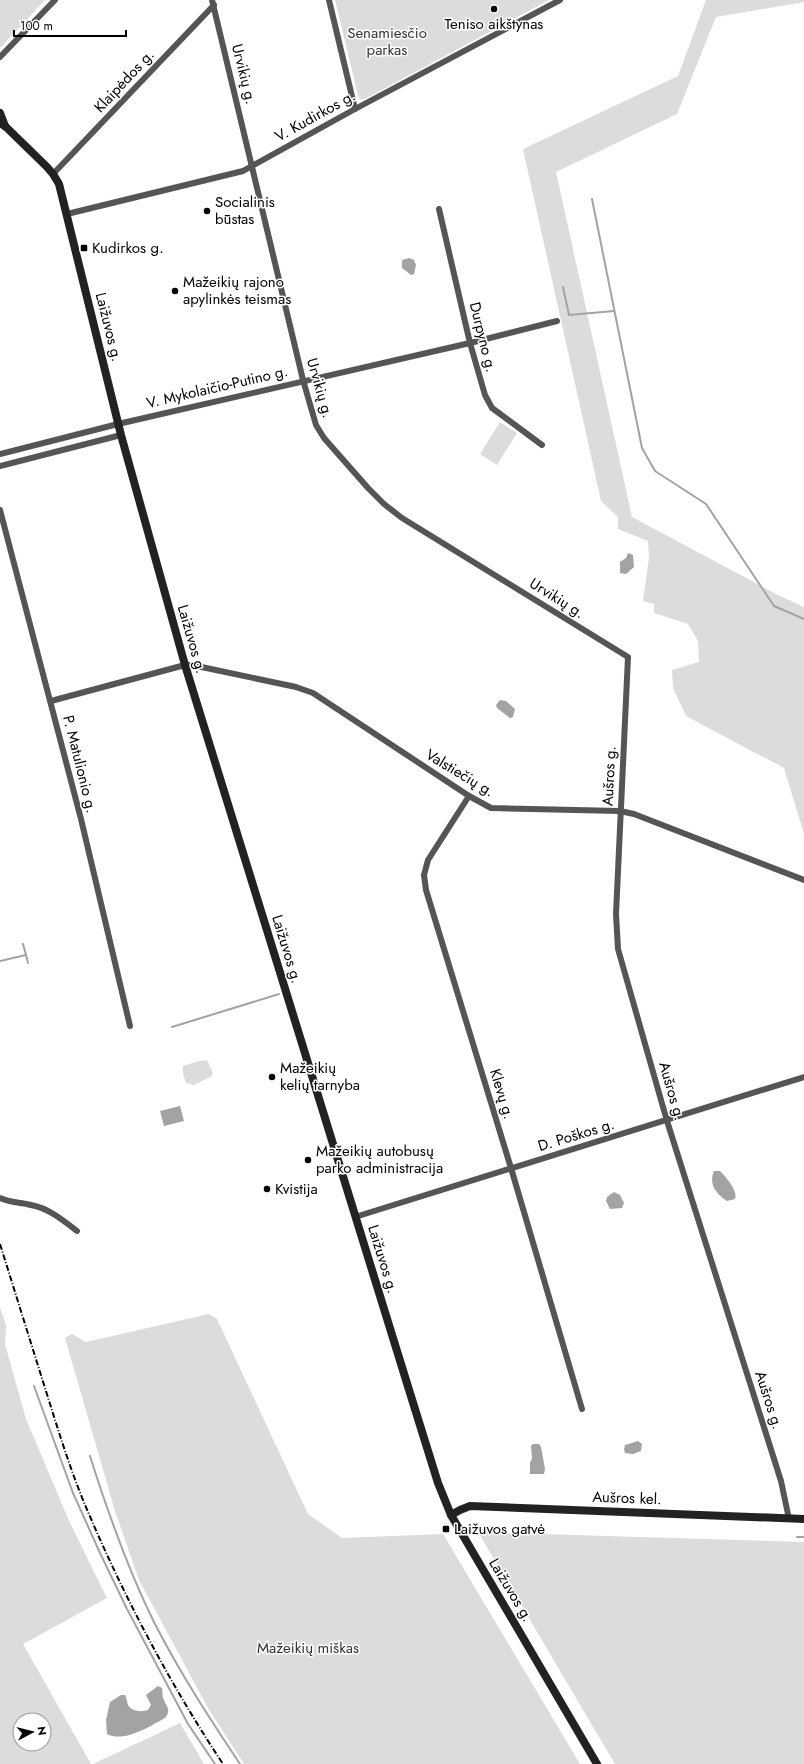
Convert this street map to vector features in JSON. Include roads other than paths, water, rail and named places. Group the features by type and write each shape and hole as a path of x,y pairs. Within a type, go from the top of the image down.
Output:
{"main road":[{"path":"0,113 3,125"},
{"name":"Laižuvos g.","path":"3,125 54,174 59,184 118,424 185,665 436,1476 451,1515 597,1764"},
{"name":"Aušros kel.","path":"451,1515 470,1506 804,1519"}],"street":[{"path":"0,57 55,0"},
{"path":"329,0 355,109"},
{"name":"V. Kudirkos g.","path":"67,214 243,171 355,109 560,0"},
{"name":"Urvikių g.","path":"213,3 253,165 303,380 316,425 324,438 368,488 384,504 402,518 628,657"},
{"name":"Klaipėdos g.","path":"54,174 213,3"},
{"name":"Durpyno g.","path":"439,209 470,343 484,395 492,408 542,445"},
{"name":"V. Mykolaičio-Putino g.","path":"0,454 118,424 303,380 470,343 557,321"},
{"path":"0,466 121,435"},
{"name":"P. Matulionio g.","path":"0,510 81,819 130,1026"},
{"name":"Aušros g.","path":"628,657 616,914 618,949 667,1121 781,1481 789,1519"},
{"path":"51,701 185,665"},
{"name":"Valstiečių g.","path":"185,665 192,665 313,693 469,796 491,808 620,811 634,814 804,880"},
{"name":"Klevų g.","path":"469,796 428,860 424,875 426,890 511,1168 582,1409"},
{"name":"D. Poškos g.","path":"355,1217 667,1121 804,1077"},
{"path":"0,1198 9,1202 32,1205 56,1215 77,1231"}],"waterway":[{"path":"592,199 642,448 655,471 706,504 774,606 804,619"},
{"path":"563,287 569,315 614,311"},
{"path":"0,961 26,955 23,944"},
{"path":"26,955 28,963"},
{"path":"172,1027 279,994"},
{"path":"34,1386 73,1493 100,1553 127,1609 188,1724 215,1764"},
{"path":"90,1456 119,1541 145,1604 185,1678 240,1764"},
{"path":"797,1537 804,1537"}],"railway":[{"path":"0,1244 72,1472 83,1500 129,1602 183,1701 223,1764"}],"place":[{"name":"Teniso aikštynas","path":"494,9"},
{"name":"Socialinis būstas","path":"207,211"},
{"name":"Kudirkos g.","path":"84,248"},
{"name":"Mažeikių rajono apylinkės teismas","path":"175,291"},
{"name":"Mažeikių kelių tarnyba","path":"272,1077"},
{"name":"Mažeikių autobusų parko administracija","path":"308,1160"},
{"name":"Kvistija","path":"267,1189"},
{"name":"Laižuvos gatvė","path":"446,1529"}],"park label":[{"name":"Senamiesčio parkas","path":"387,42"},
{"name":"Mažeikių miškas","path":"308,1648"}]}
